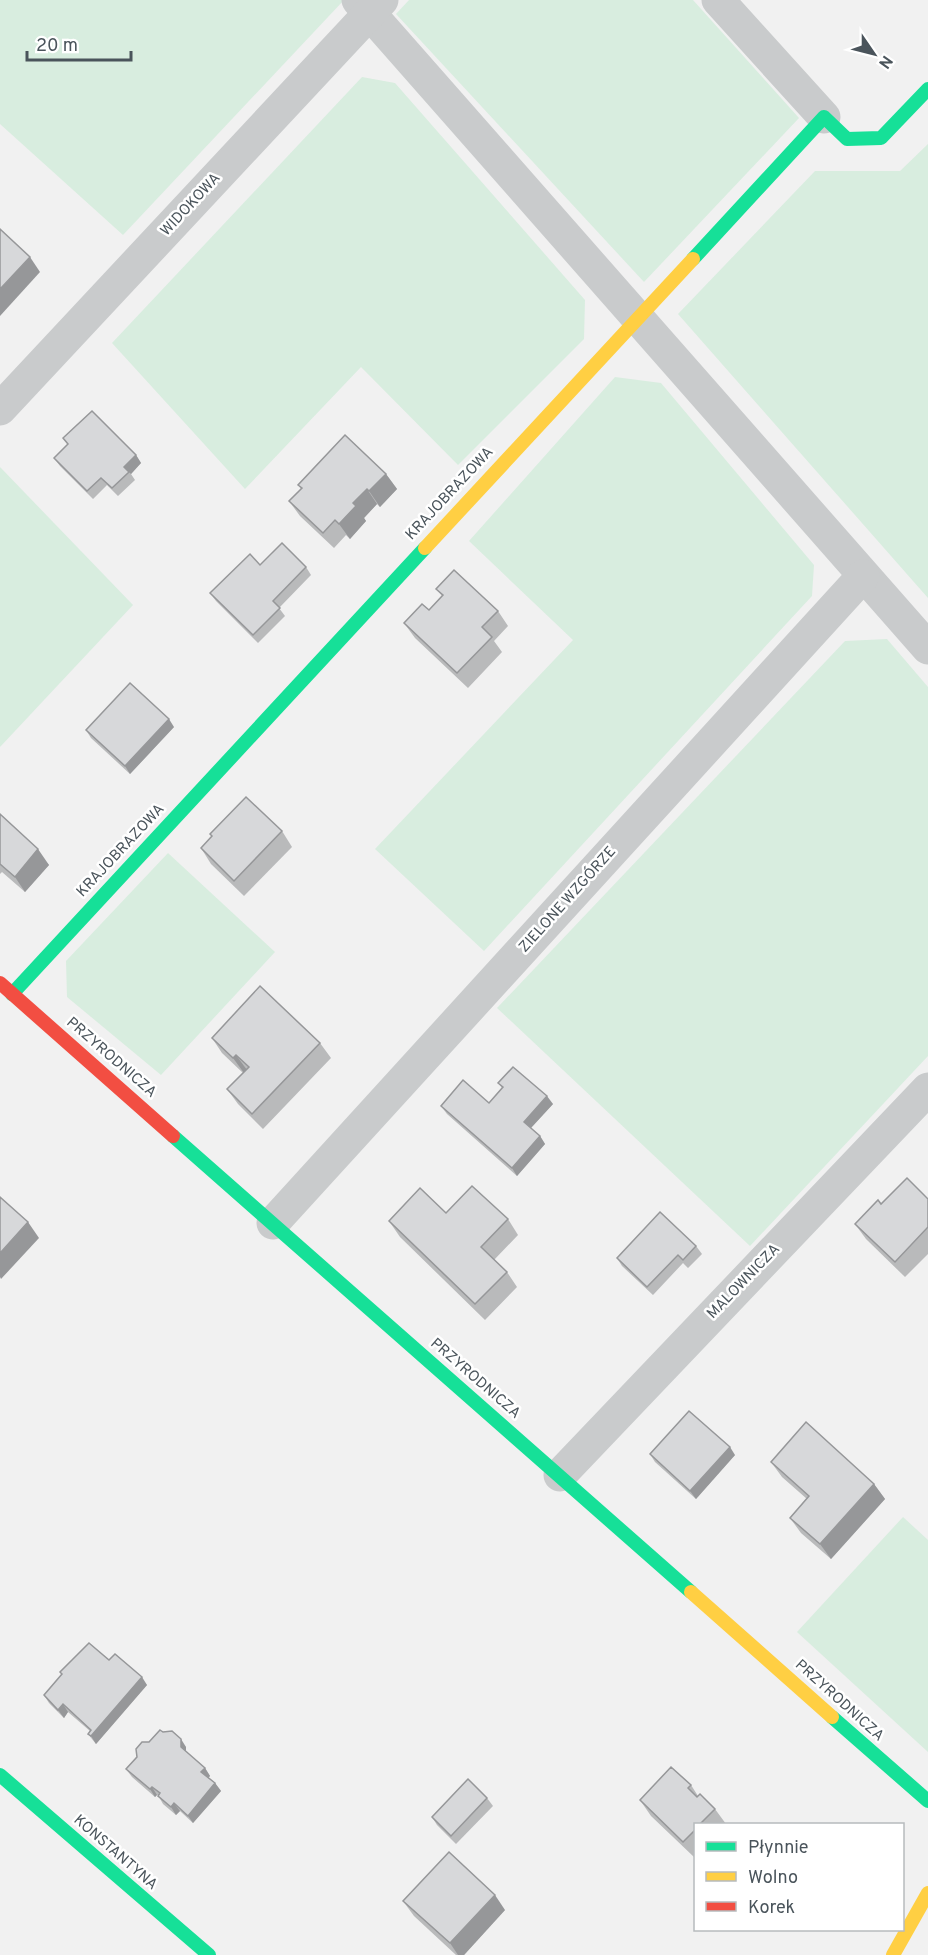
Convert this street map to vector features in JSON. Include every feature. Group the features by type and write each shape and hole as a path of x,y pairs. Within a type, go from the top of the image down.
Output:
{"street":[{"path":"718,0 824,117 847,139 881,138 928,89"},
{"path":"370,4 863,576 928,648"},
{"name":"WIDOKOWA","path":"0,409 370,4"},
{"name":"KRAJOBRAZOWA","path":"12,994 638,315 824,117"},
{"name":"ZIELONE WZGÓRZE","path":"273,1223 863,576"},
{"name":"PRZYRODNICZA","path":"0,983 928,1802"},
{"name":"MALOWNICZA","path":"560,1475 928,1089"},
{"name":"KONSTANTYNA","path":"0,1775 209,1955"},
{"path":"893,1955 928,1893"}],"green space":[{"path":"0,0 344,0 123,235 0,124"},
{"path":"409,0 693,0 799,118 644,282 396,14"},
{"path":"362,77 395,83 585,300 584,339 458,465 361,367 245,489 112,343"},
{"path":"928,144 928,598 678,314 815,171 900,171"},
{"path":"615,377 661,383 814,565 812,596 484,951 375,849 573,640 469,541"},
{"path":"0,467 133,605 0,747"},
{"path":"887,639 928,687 928,1056 750,1246 497,1008 845,641"},
{"path":"168,853 275,952 161,1075 67,997 66,961"},
{"path":"903,1517 928,1540 928,1752 797,1632"}],"building":[{"path":"0,229 30,257 0,289"},
{"path":"92,411 136,455 124,467 129,472 112,488 101,478 87,491 54,458 68,444 63,438"},
{"path":"345,435 386,474 353,503 356,506 339,524 335,520 323,533 289,501 302,488 298,485"},
{"path":"282,543 306,567 273,601 280,608 253,635 210,593 250,554 260,565"},
{"path":"454,570 498,611 482,627 492,637 457,673 404,623 422,604 429,610 443,595 436,589"},
{"path":"130,683 169,719 125,766 86,730"},
{"path":"246,797 282,831 234,881 201,848 212,836 210,834"},
{"path":"0,814 38,849 15,877 0,864"},
{"path":"260,986 320,1043 252,1114 227,1089 249,1067 236,1055 233,1058 212,1038"},
{"path":"513,1067 547,1096 524,1122 540,1136 512,1168 441,1106 463,1080 489,1103 503,1087 498,1083"},
{"path":"907,1178 928,1199 928,1227 895,1262 855,1224 878,1200 881,1204"},
{"path":"472,1186 508,1219 481,1247 507,1272 475,1304 389,1221 420,1188 446,1213"},
{"path":"0,1197 28,1222 0,1253"},
{"path":"660,1212 696,1246 683,1260 678,1255 647,1287 617,1258"},
{"path":"689,1411 730,1447 690,1491 650,1454"},
{"path":"806,1422 874,1484 820,1544 790,1518 809,1496 771,1462"},
{"path":"89,1643 109,1660 115,1654 142,1677 91,1736 88,1734 91,1730 63,1704 58,1710 44,1695 62,1674 60,1672"},
{"path":"160,1730 172,1731 181,1739 181,1747 205,1768 201,1772 215,1783 188,1816 174,1803 171,1807 158,1796 160,1793 152,1787 150,1789 126,1769 137,1757 136,1749 142,1742 149,1742"},
{"path":"671,1767 691,1785 688,1788 697,1797 700,1794 715,1809 701,1823 694,1823 694,1831 683,1842 640,1800"},
{"path":"468,1779 487,1798 451,1836 432,1817"},
{"path":"449,1852 495,1895 450,1943 403,1901"}],"traffic: fast":[{"path":"693,259 824,117 847,139 881,138 928,89"},
{"path":"12,994 425,548"},
{"path":"173,1136 691,1592"},
{"path":"832,1717 928,1801"},
{"path":"0,1775 209,1955"}],"traffic: slow":[{"path":"425,548 693,259"},
{"path":"691,1592 832,1717"},
{"path":"893,1955 928,1893"}],"traffic: jam":[{"path":"0,983 173,1136"}]}
